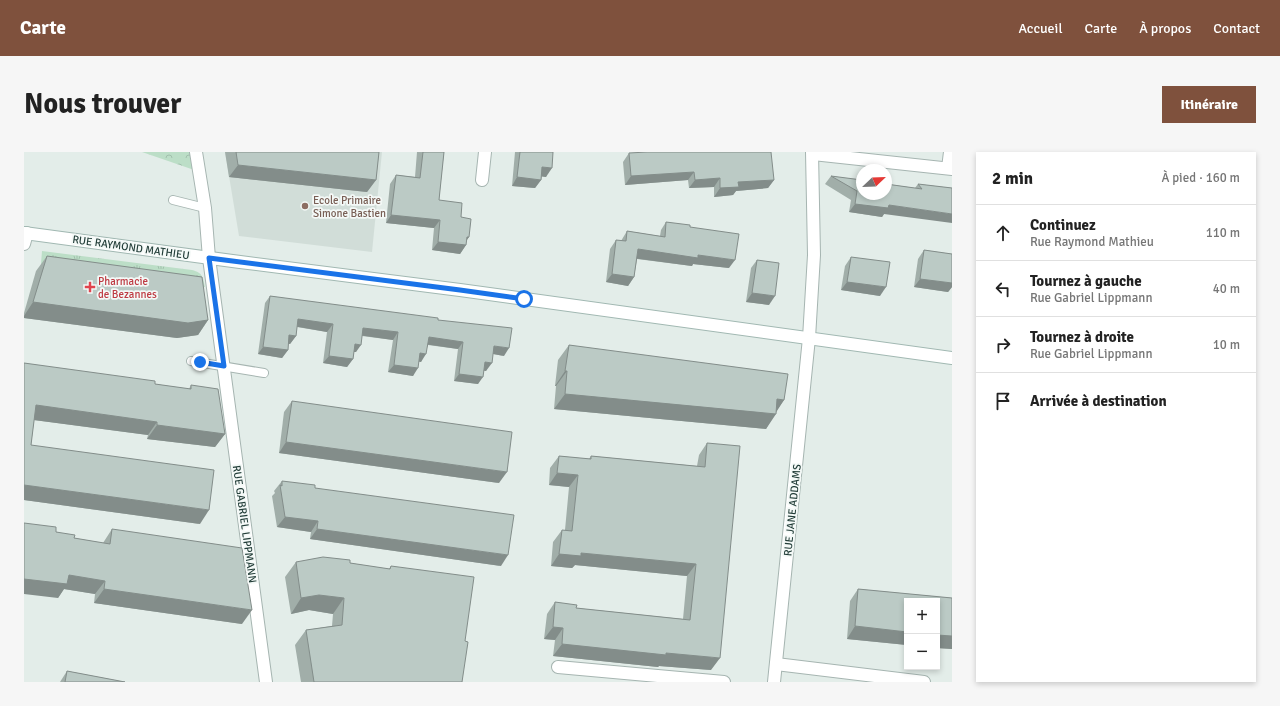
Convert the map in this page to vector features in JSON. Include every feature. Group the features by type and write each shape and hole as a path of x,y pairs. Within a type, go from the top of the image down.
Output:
{"street":[{"name":"RUE GABRIEL LIPPMANN","path":"196,152 205,208 209,258 266,682"},
{"path":"482,180 485,152"},
{"path":"812,153 950,168 950,152"},
{"name":"RUE JANE ADDAMS","path":"774,682 809,338 814,255 812,153"},
{"name":"RUE RAYMOND MATHIEU","path":"25,237 209,258 460,290 952,358"},
{"path":"776,664 924,682"},
{"path":"558,667 724,682"}],"lane":[{"path":"173,200 205,208"},
{"path":"191,361 264,373"}],"shaded area":[{"name":"Ecole Primaire Simone Bastien","path":"225,152 382,152 372,252 239,236"}],"green space":[{"path":"142,152 196,152 200,172"},
{"path":"42,251 192,270 202,276 205,287 41,264"}],"building":[{"path":"236,152 379,152 376,180 238,165"},
{"path":"423,152 444,152 439,200 462,203 461,217 471,219 469,237 467,237 466,245 438,242 440,220 391,215 396,175 420,178"},
{"path":"520,152 553,152 552,168 542,167 541,180 517,177"},
{"path":"771,152 774,180 738,182 739,187 720,188 720,178 695,180 694,172 631,176 629,153"},
{"path":"831,176 856,179 856,190"},
{"path":"918,184 952,188 952,214 889,205 888,208 855,204 856,198 856,200 892,200 892,185 922,189"},
{"path":"666,222 739,234 735,260 698,255 698,258 638,249 634,277 612,274 616,240 626,241 627,231 665,237"},
{"path":"924,250 952,254 952,283 920,279"},
{"path":"47,256 202,277 208,320 188,323 33,302"},
{"path":"851,257 890,262 886,287 847,282"},
{"path":"757,260 779,263 775,296 752,293"},
{"path":"270,296 438,318 438,320 512,328 509,348 494,346 492,363 485,362 483,377 459,374 463,342 429,337 426,354 420,353 418,368 394,365 398,332 363,328 361,345 355,344 353,359 329,356 333,324 298,319 296,336 289,335 288,350 263,347"},
{"path":"569,345 788,374 784,400 777,399 776,414 565,394 567,371 565,371"},
{"path":"24,363 155,381 155,384 191,389 191,385 218,389 225,434 157,425 157,422 36,405 31,445 214,470 209,510 24,485"},
{"path":"292,401 512,432 507,472 286,442"},
{"path":"707,443 740,446 720,658 666,653 666,655 562,644 563,628 553,627 555,602 577,605 576,608 690,620 696,564 581,553 581,556 559,554 562,530 572,531 578,475 557,473 559,456 591,459 591,456 705,467"},
{"path":"282,481 315,485 315,488 514,515 508,555 317,529 318,521 285,517 280,485 282,486"},
{"path":"24,523 56,527 56,532 75,535 74,538 110,544 112,529 242,548 252,610 104,589 105,581 69,575 67,584 24,579"},
{"path":"323,557 350,560 350,563 390,569 391,566 474,577 465,641 468,642 462,682 314,682 306,630 342,625 344,598 319,595 301,598 296,562"},
{"path":"858,589 952,598 952,636 940,635 940,598 904,598 904,632 855,626"},
{"path":"67,671 125,682 65,682"}],"place":[{"name":"Ecole Primaire Simone Bastien","path":"305,206"},
{"name":"Pharmacie de Bezannes","path":"90,287"}],"route":[{"path":"200,362 224,366 209,258 524,299"}]}
